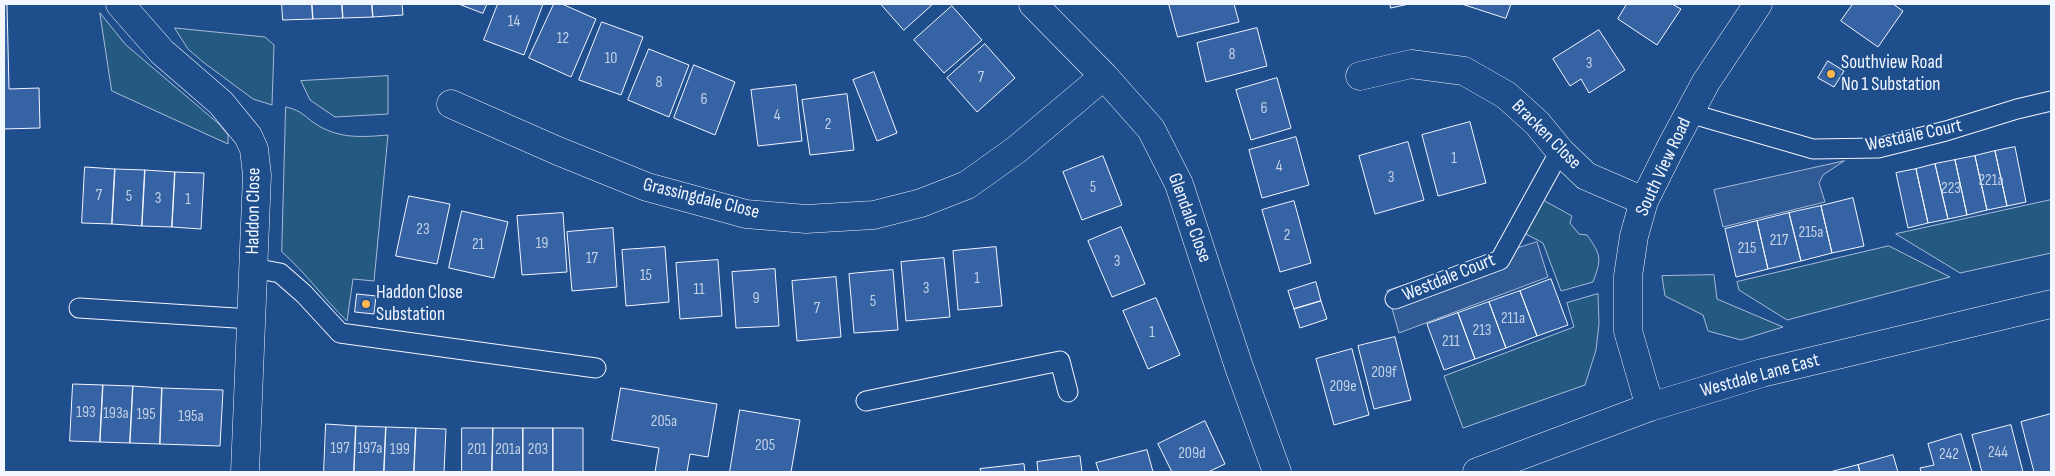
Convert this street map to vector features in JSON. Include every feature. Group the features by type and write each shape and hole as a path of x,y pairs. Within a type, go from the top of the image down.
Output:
{"street":[{"name":"Haddon Close","path":"120,4 162,52 221,104 248,136 254,148 257,176 245,472"},
{"name":"Glendale Close","path":"1033,4 1104,76 1151,129 1179,184 1239,367 1277,472"},
{"name":"South View Road","path":"1650,407 1628,331 1628,276 1634,236 1644,200 1689,113 1706,82 1758,4"},
{"name":"Bracken Close","path":"1360,76 1411,64 1464,72 1506,95 1537,123 1560,151 1586,176 1644,200"},
{"name":"Grassingdale Close","path":"451,104 558,151 647,187 746,214 806,218 874,215 920,203 967,185 1016,150 1104,76"},
{"name":"Westdale Lane East","path":"1477,472 1650,407 1762,373 2051,304"}],"lane":[{"name":"Westdale Court","path":"1689,113 1813,150 1878,148 2051,101"},
{"name":"Westdale Court","path":"1394,299 1500,260 1560,151"},
{"path":"253,268 280,273 304,294 340,333 596,368"},
{"path":"78,308 251,319"},
{"path":"866,401 1060,361 1068,392"}],"shaded area":[{"path":"100,13 126,45 219,124 228,135 228,144 112,91"},
{"path":"175,28 265,37 274,45 272,105 253,99 203,62 188,49"},
{"path":"388,76 388,114 335,117 310,100 301,81"},
{"path":"286,107 301,113 319,126 336,133 361,136 388,135 374,281 353,279 347,321 282,252"},
{"path":"1844,161 1823,175 1819,183 1825,202 1723,227 1714,190"},
{"path":"1543,200 1572,216 1570,223 1579,234 1587,235 1595,247 1599,262 1593,282 1561,291 1543,243 1526,234"},
{"path":"2051,200 2051,253 1960,273 1896,234"},
{"path":"1537,242 1548,277 1399,333 1387,291"},
{"path":"1889,246 1950,277 1787,320 1739,290 1737,282"},
{"path":"1714,275 1717,299 1783,327 1741,340 1708,331 1703,315 1665,296 1662,276"},
{"path":"1598,294 1599,324 1596,350 1585,385 1463,428 1444,376 1574,327 1567,303"}],"building":[{"path":"4,4 7,4 9,89 39,88 40,128 4,129"},
{"path":"282,4 312,4 313,19 283,20"},
{"path":"312,4 342,4 343,18 313,19"},
{"path":"342,4 372,4 373,17 343,18"},
{"path":"372,4 402,4 403,15 373,17"},
{"path":"459,4 487,4 483,13"},
{"path":"498,4 543,4 524,55 484,40"},
{"path":"554,4 562,4 596,19 571,77 529,58"},
{"path":"881,4 933,4 904,30"},
{"path":"1169,4 1234,4 1239,22 1178,37"},
{"path":"1390,4 1409,4 1391,8"},
{"path":"1462,4 1511,4 1506,18"},
{"path":"1627,4 1672,4 1681,9 1657,45 1618,19"},
{"path":"1853,4 1893,4 1903,11 1878,47 1841,21"},
{"path":"952,6 982,40 944,73 914,40"},
{"path":"602,22 643,37 621,95 579,80"},
{"path":"1257,28 1267,66 1206,82 1197,43"},
{"path":"1599,30 1625,70 1589,93 1581,79 1570,86 1553,59"},
{"path":"985,44 1015,78 977,112 947,78"},
{"path":"649,49 689,65 669,117 628,100"},
{"name":"Southview Road No 1 Substation","path":"1828,61 1844,71 1834,87 1818,78"},
{"path":"694,65 735,82 715,135 674,118"},
{"path":"874,72 897,133 877,141 853,80"},
{"path":"1277,78 1291,128 1251,140 1236,90"},
{"path":"796,85 802,141 758,146 751,90"},
{"path":"847,94 854,150 810,155 802,100"},
{"path":"1470,122 1486,183 1438,196 1422,135"},
{"path":"1296,137 1309,185 1262,198 1249,150"},
{"path":"1408,142 1424,200 1375,214 1359,156"},
{"path":"2015,147 2026,202 2007,206 1995,151"},
{"path":"1995,151 2007,206 1987,210 1975,156"},
{"path":"1103,156 1122,205 1082,220 1063,172"},
{"path":"1975,156 1987,210 1967,215 1955,160"},
{"path":"1955,160 1967,215 1948,219 1935,164"},
{"path":"1935,164 1948,219 1928,223 1916,169"},
{"path":"85,167 115,169 112,224 82,223"},
{"path":"115,169 145,170 142,226 112,224"},
{"path":"1916,169 1928,223 1908,228 1896,173"},
{"path":"145,170 175,172 172,227 142,226"},
{"path":"175,172 204,173 201,229 172,227"},
{"path":"409,196 450,204 437,264 396,256"},
{"path":"1853,198 1864,246 1832,253 1821,206"},
{"path":"1294,201 1311,263 1280,272 1262,210"},
{"path":"1821,206 1832,253 1801,261 1789,213"},
{"path":"462,211 508,222 494,278 449,268"},
{"path":"563,213 567,272 522,275 517,216"},
{"path":"1789,213 1801,261 1768,269 1757,221"},
{"path":"1757,221 1768,269 1736,277 1725,229"},
{"path":"1121,227 1145,284 1112,297 1088,241"},
{"path":"613,228 617,287 572,291 567,232"},
{"path":"665,247 669,302 626,306 622,250"},
{"path":"996,247 1002,306 958,310 953,251"},
{"path":"944,258 950,317 906,321 901,262"},
{"path":"718,260 722,316 680,319 676,263"},
{"path":"775,269 779,326 736,328 732,272"},
{"path":"893,270 898,330 854,333 849,274"},
{"path":"836,277 841,337 797,341 792,281"},
{"path":"1551,279 1568,325 1537,336 1520,291"},
{"path":"1316,282 1321,301 1294,309 1288,291"},
{"path":"1520,291 1537,336 1506,348 1489,302"},
{"name":"Haddon Close Substation","path":"357,294 376,296 374,314 355,312"},
{"path":"1156,298 1180,355 1148,369 1123,311"},
{"path":"1321,301 1327,319 1300,328 1294,309"},
{"path":"1489,302 1506,348 1475,359 1458,313"},
{"path":"1458,313 1475,359 1444,370 1427,324"},
{"path":"1395,337 1411,400 1374,409 1358,346"},
{"path":"1352,349 1369,415 1334,425 1316,359"},
{"path":"73,384 103,385 100,442 70,441"},
{"path":"103,385 133,386 130,443 100,442"},
{"path":"133,386 162,388 160,444 130,443"},
{"path":"162,388 223,390 220,446 160,444"},
{"path":"621,388 717,404 708,457 690,454 687,472 655,472 659,448 612,440"},
{"path":"740,410 800,420 791,472 730,472"},
{"path":"2051,414 2051,472 2034,472 2021,422"},
{"path":"1205,421 1225,464 1208,472 1172,472 1158,444"},
{"path":"326,424 356,426 354,472 324,472"},
{"path":"2011,425 2023,472 1982,472 1972,435"},
{"path":"356,426 386,427 384,472 354,472"},
{"path":"386,427 416,428 414,472 384,472"},
{"path":"416,428 446,429 444,472 414,472"},
{"path":"462,428 493,428 492,472 462,472"},
{"path":"493,428 523,428 523,472 492,472"},
{"path":"523,428 553,428 553,472 523,472"},
{"path":"553,428 583,428 583,472 553,472"},
{"path":"1961,434 1972,472 1921,472 1920,468 1934,465 1928,444"},
{"path":"1147,450 1153,472 1099,472 1096,463"},
{"path":"1893,455 1898,472 1860,472 1858,465"},
{"path":"1080,456 1082,472 1038,472 1037,462"},
{"path":"1024,464 1025,472 981,472 980,469"},
{"path":"1858,465 1860,472 1830,472"}],"place":[{"name":"Southview Road No 1 Substation","path":"1831,74"},
{"name":"Haddon Close Substation","path":"366,304"}]}
